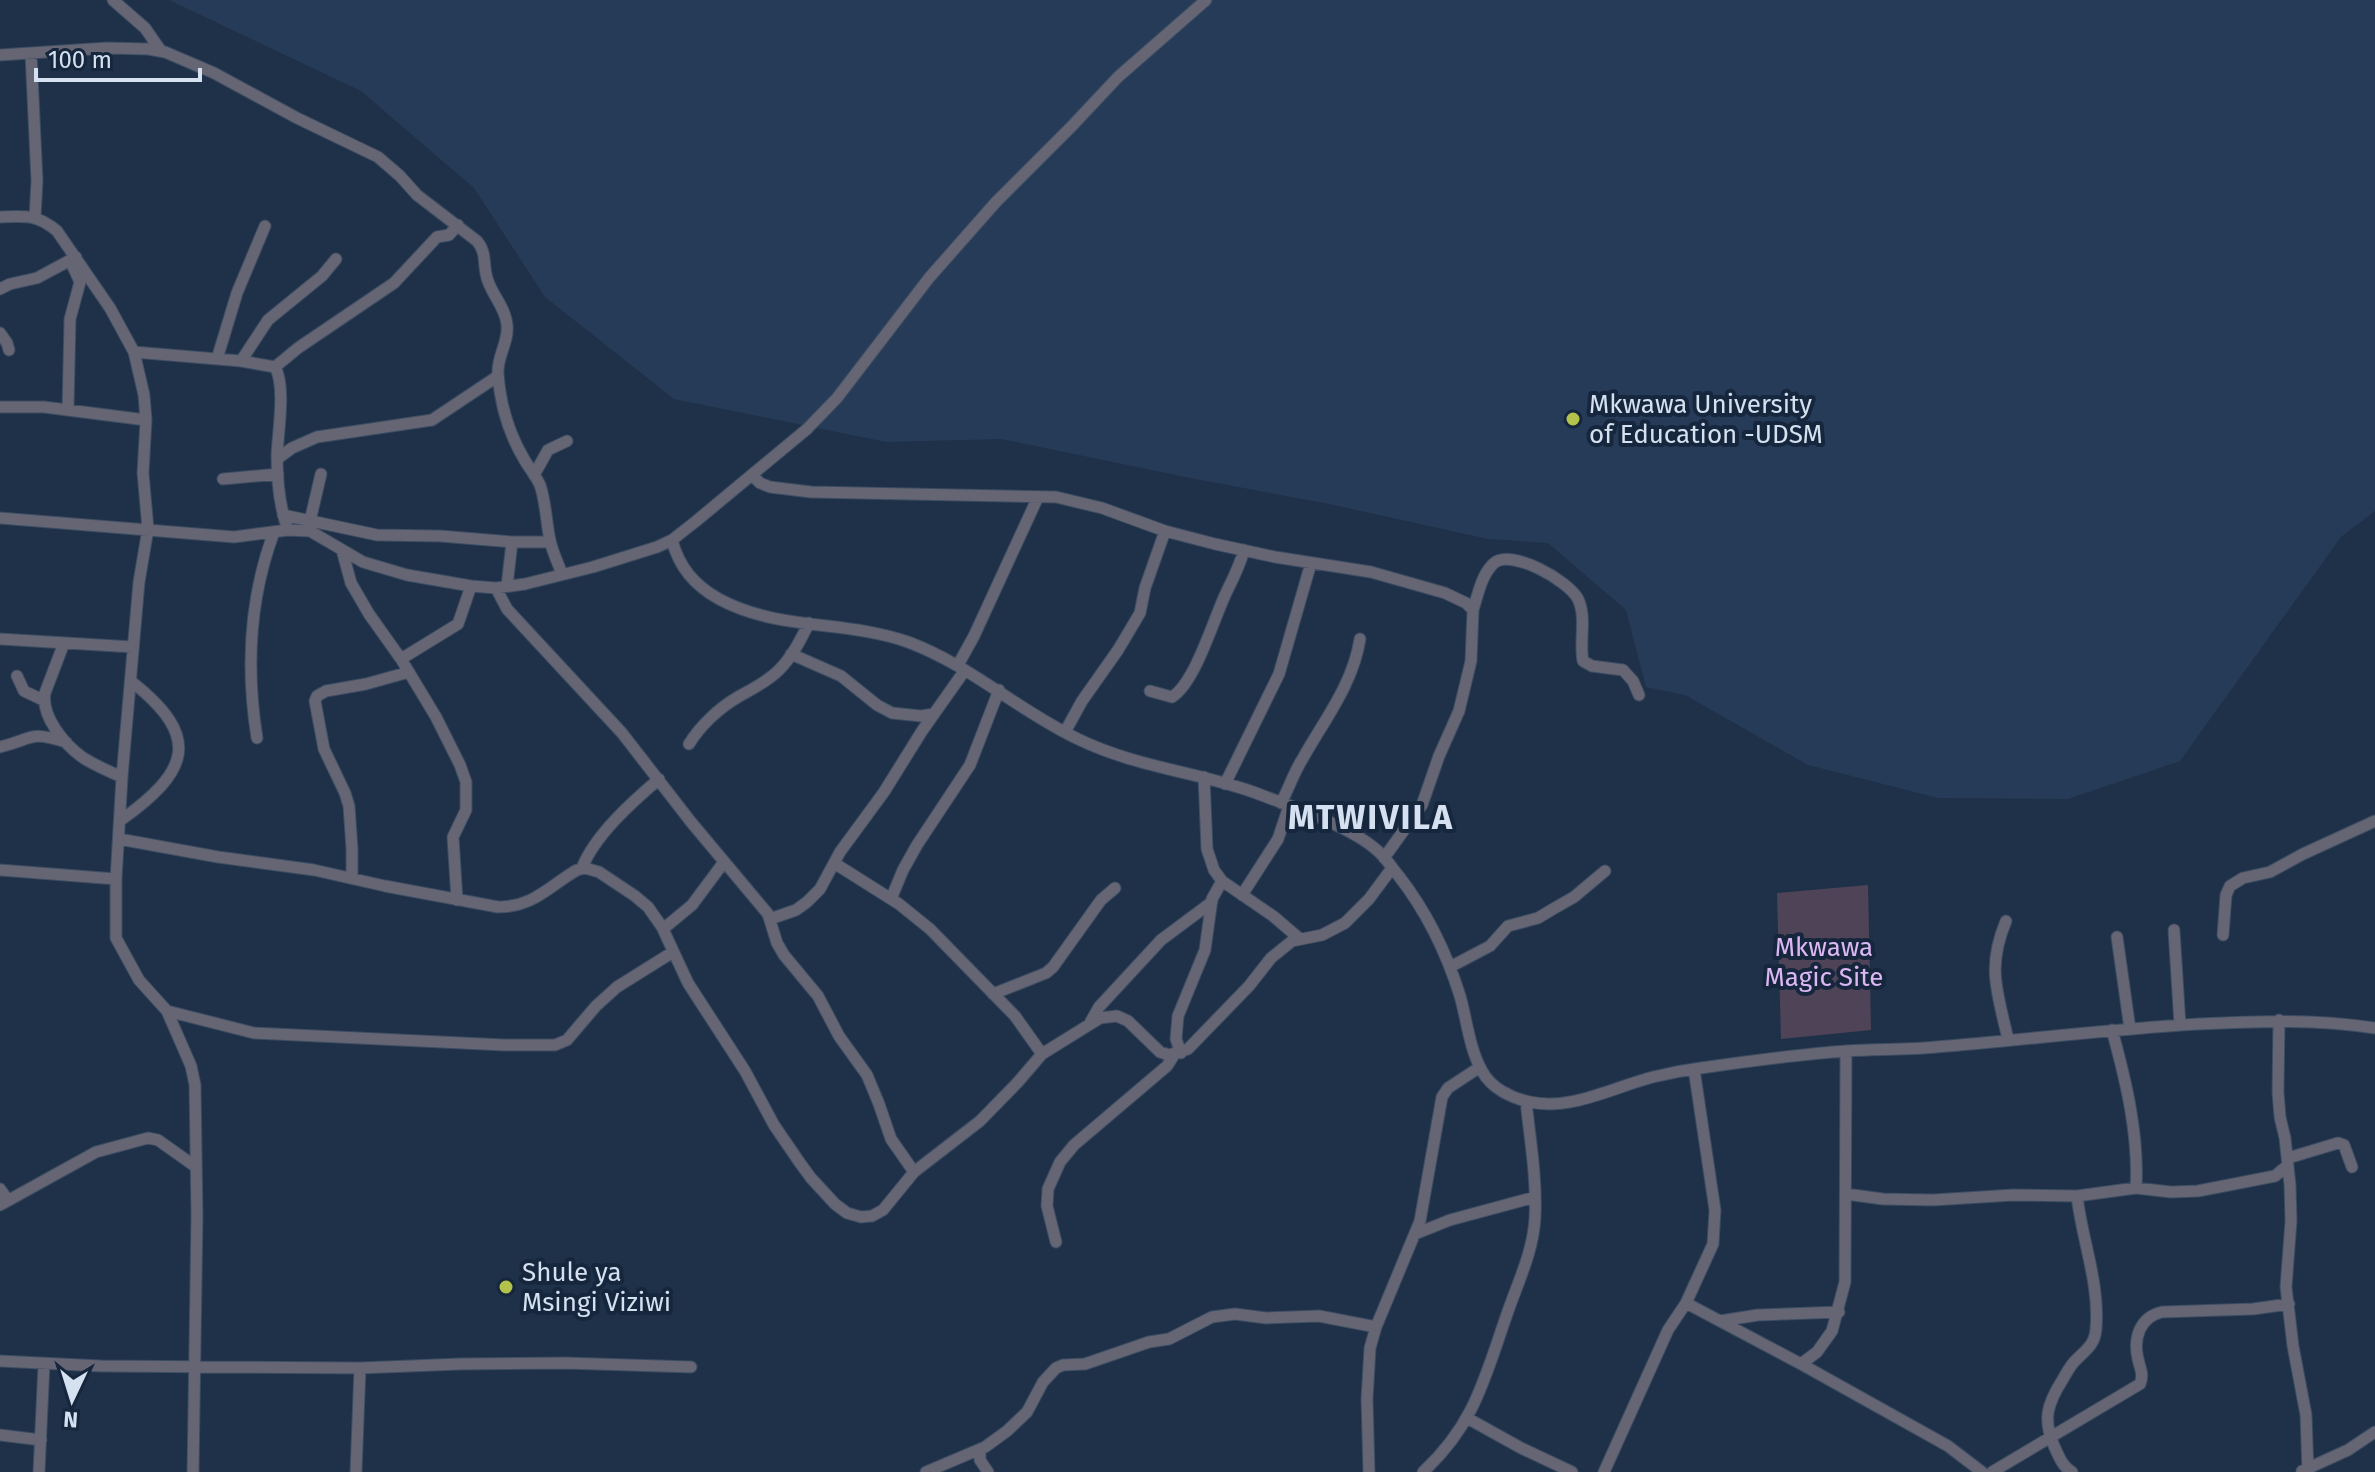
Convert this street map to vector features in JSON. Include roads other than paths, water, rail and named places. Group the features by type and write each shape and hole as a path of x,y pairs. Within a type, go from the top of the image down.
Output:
{"street":[{"path":"113,0 145,28 161,51"},
{"path":"0,518 234,537 288,530 310,531 363,562 407,575 471,586 501,587 645,552 672,540 807,429 837,398 929,278 996,202 1118,77 1206,0"},
{"path":"0,55 107,48 161,51 214,73 378,157 417,195 483,248 489,284 508,326 498,376 507,426 540,484 550,542 562,574"},
{"path":"31,54 37,181 35,217"},
{"path":"0,217 35,217 57,231 110,308 134,352 144,395 143,473 148,529 139,582 122,777 116,938 139,980 167,1011 191,1066 195,1085 193,1472"},
{"path":"134,352 275,367 298,348 387,289 437,237 449,235 458,225"},
{"path":"217,359 237,293 265,226"},
{"path":"0,289 37,278 73,258"},
{"path":"68,410 70,319 80,282 73,258"},
{"path":"241,361 268,320 322,276 336,259"},
{"path":"0,333 9,350"},
{"path":"275,367 279,389 278,474 288,530"},
{"path":"277,459 292,448 317,437 432,420 498,376"},
{"path":"0,407 68,410 146,420"},
{"path":"534,475 548,450 567,441"},
{"path":"223,479 278,474"},
{"path":"310,521 321,474"},
{"path":"752,475 770,487 811,492 1056,497 1135,519 1165,531 1244,550 1371,572 1445,593 1473,610"},
{"path":"770,919 786,915 807,902 820,889 834,863 934,714 961,667 1038,497"},
{"path":"283,515 377,535 550,542"},
{"path":"1065,732 1140,613 1145,588 1165,531"},
{"path":"257,738 250,697 249,658 264,559 274,532"},
{"path":"672,540 681,566 694,582 705,591 754,615 862,630 911,643 961,667 1065,732 1107,752 1194,777 1204,777 1351,832 1384,858 1413,893 1438,935 1480,1067 1496,1087 1526,1101 1556,1104 1694,1069 1846,1051 1932,1048 2112,1030 2279,1020 2320,1021 2375,1028"},
{"path":"512,542 501,587 507,609 622,733 768,914 784,955 818,996 848,1050 867,1075 891,1139 914,1172"},
{"path":"342,550 351,583 436,717 466,782 466,810 453,837 457,900"},
{"path":"1150,691 1172,697 1183,687 1208,639 1244,550"},
{"path":"1384,858 1422,805 1459,711 1471,661 1473,610 1483,579 1493,564 1512,558 1566,586 1578,599 1582,613 1583,661 1592,666 1623,670 1633,681 1639,695"},
{"path":"1225,784 1279,674 1311,563"},
{"path":"401,659 458,624 471,586"},
{"path":"689,744 720,710 780,669 809,623"},
{"path":"0,639 133,647"},
{"path":"1242,895 1278,839 1285,805 1302,759 1349,677 1360,639"},
{"path":"64,643 43,700 46,713 78,755 122,777"},
{"path":"791,654 841,676 892,713 934,714"},
{"path":"352,878 349,806 324,749 315,701 326,691 409,672"},
{"path":"17,676 24,691 43,700"},
{"path":"121,820 153,795 174,768 180,744 172,723 132,682"},
{"path":"891,899 917,845 970,765 999,690"},
{"path":"0,747 33,735 67,743"},
{"path":"1204,777 1207,849 1214,870 1222,881 1300,939"},
{"path":"119,839 352,878 498,907 519,905 582,868 591,850 634,801 659,779"},
{"path":"2223,935 2226,895 2230,886 2243,878 2270,872 2375,821"},
{"path":"663,929 692,905 724,862"},
{"path":"834,863 891,899 930,929 1026,1029 1042,1054"},
{"path":"582,868 599,872 648,907 663,929 688,983 745,1071 774,1125 811,1178 847,1213 872,1216 892,1201 914,1172 980,1121 1042,1054 1100,1018 1117,1016 1128,1021 1160,1052 1178,1054"},
{"path":"1056,1242 1047,1206 1048,1189 1060,1162 1081,1138 1201,1037 1271,958 1292,941 1335,930 1345,923 1369,899 1392,868"},
{"path":"0,870 116,879"},
{"path":"1450,967 1490,946 1508,926 1538,918 1574,897 1605,871"},
{"path":"1178,1054 1178,1016 1205,950 1212,902 1222,881"},
{"path":"993,994 1046,973 1053,967 1101,900 1115,888"},
{"path":"1089,1024 1099,1007 1153,948 1212,902"},
{"path":"2006,921 1996,945 1994,973 2008,1040"},
{"path":"2174,930 2180,1025"},
{"path":"2117,937 2130,1029"},
{"path":"167,1011 254,1033 555,1045 567,1040 617,987 673,952"},
{"path":"2279,1020 2278,1092 2288,1162 2291,1221 2286,1274 2293,1346 2306,1415 2306,1471 2375,1432"},
{"path":"2112,1030 2132,1120 2136,1188"},
{"path":"1801,1364 1817,1352 1832,1331 1845,1282 1846,1051"},
{"path":"1369,1472 1367,1399 1370,1348 1420,1221 1442,1097 1448,1088 1480,1067"},
{"path":"1604,1472 1668,1330 1686,1303 1713,1244 1715,1222 1694,1069"},
{"path":"1423,1472 1441,1455 1467,1418 1490,1367 1530,1253 1536,1183 1526,1101"},
{"path":"0,1189 4,1202 96,1152 148,1138 158,1140 196,1167"},
{"path":"1846,1194 1898,1200 1933,1200 2013,1195 2077,1196 2136,1188 2181,1192 2214,1189 2275,1176 2283,1171 2288,1162 2338,1143 2344,1145 2352,1167"},
{"path":"2072,1472 2064,1467 2051,1437 2047,1416 2050,1400 2075,1361 2089,1349 2095,1336 2094,1281 2080,1224 2077,1196"},
{"path":"1415,1234 1450,1220 1535,1197"},
{"path":"1686,1303 1948,1446 1982,1472"},
{"path":"1992,1472 2140,1384 2143,1379 2137,1356 2138,1332 2149,1317 2162,1312 2253,1309 2289,1304"},
{"path":"1719,1321 1758,1315 1839,1312"},
{"path":"926,1472 980,1449 1007,1431 1027,1412 1043,1382 1063,1365 1085,1364 1149,1342 1169,1339 1212,1317 1235,1314 1266,1318 1319,1316 1376,1327"},
{"path":"0,1361 360,1368 565,1363 691,1367"},
{"path":"39,1472 44,1364"},
{"path":"356,1472 360,1368"},
{"path":"1467,1418 1572,1472"},
{"path":"0,1435 41,1440"},
{"path":"980,1449 980,1460 988,1472"}],"place":[{"name":"Mkwawa University of Education -UDSM","path":"1573,419"},
{"name":"Shule ya Msingi Viziwi","path":"506,1287"}],"district":[{"name":"MTWIVILA","path":"1371,817"}],"park label":[{"name":"Mkwawa Magic Site","path":"1824,962"}]}
